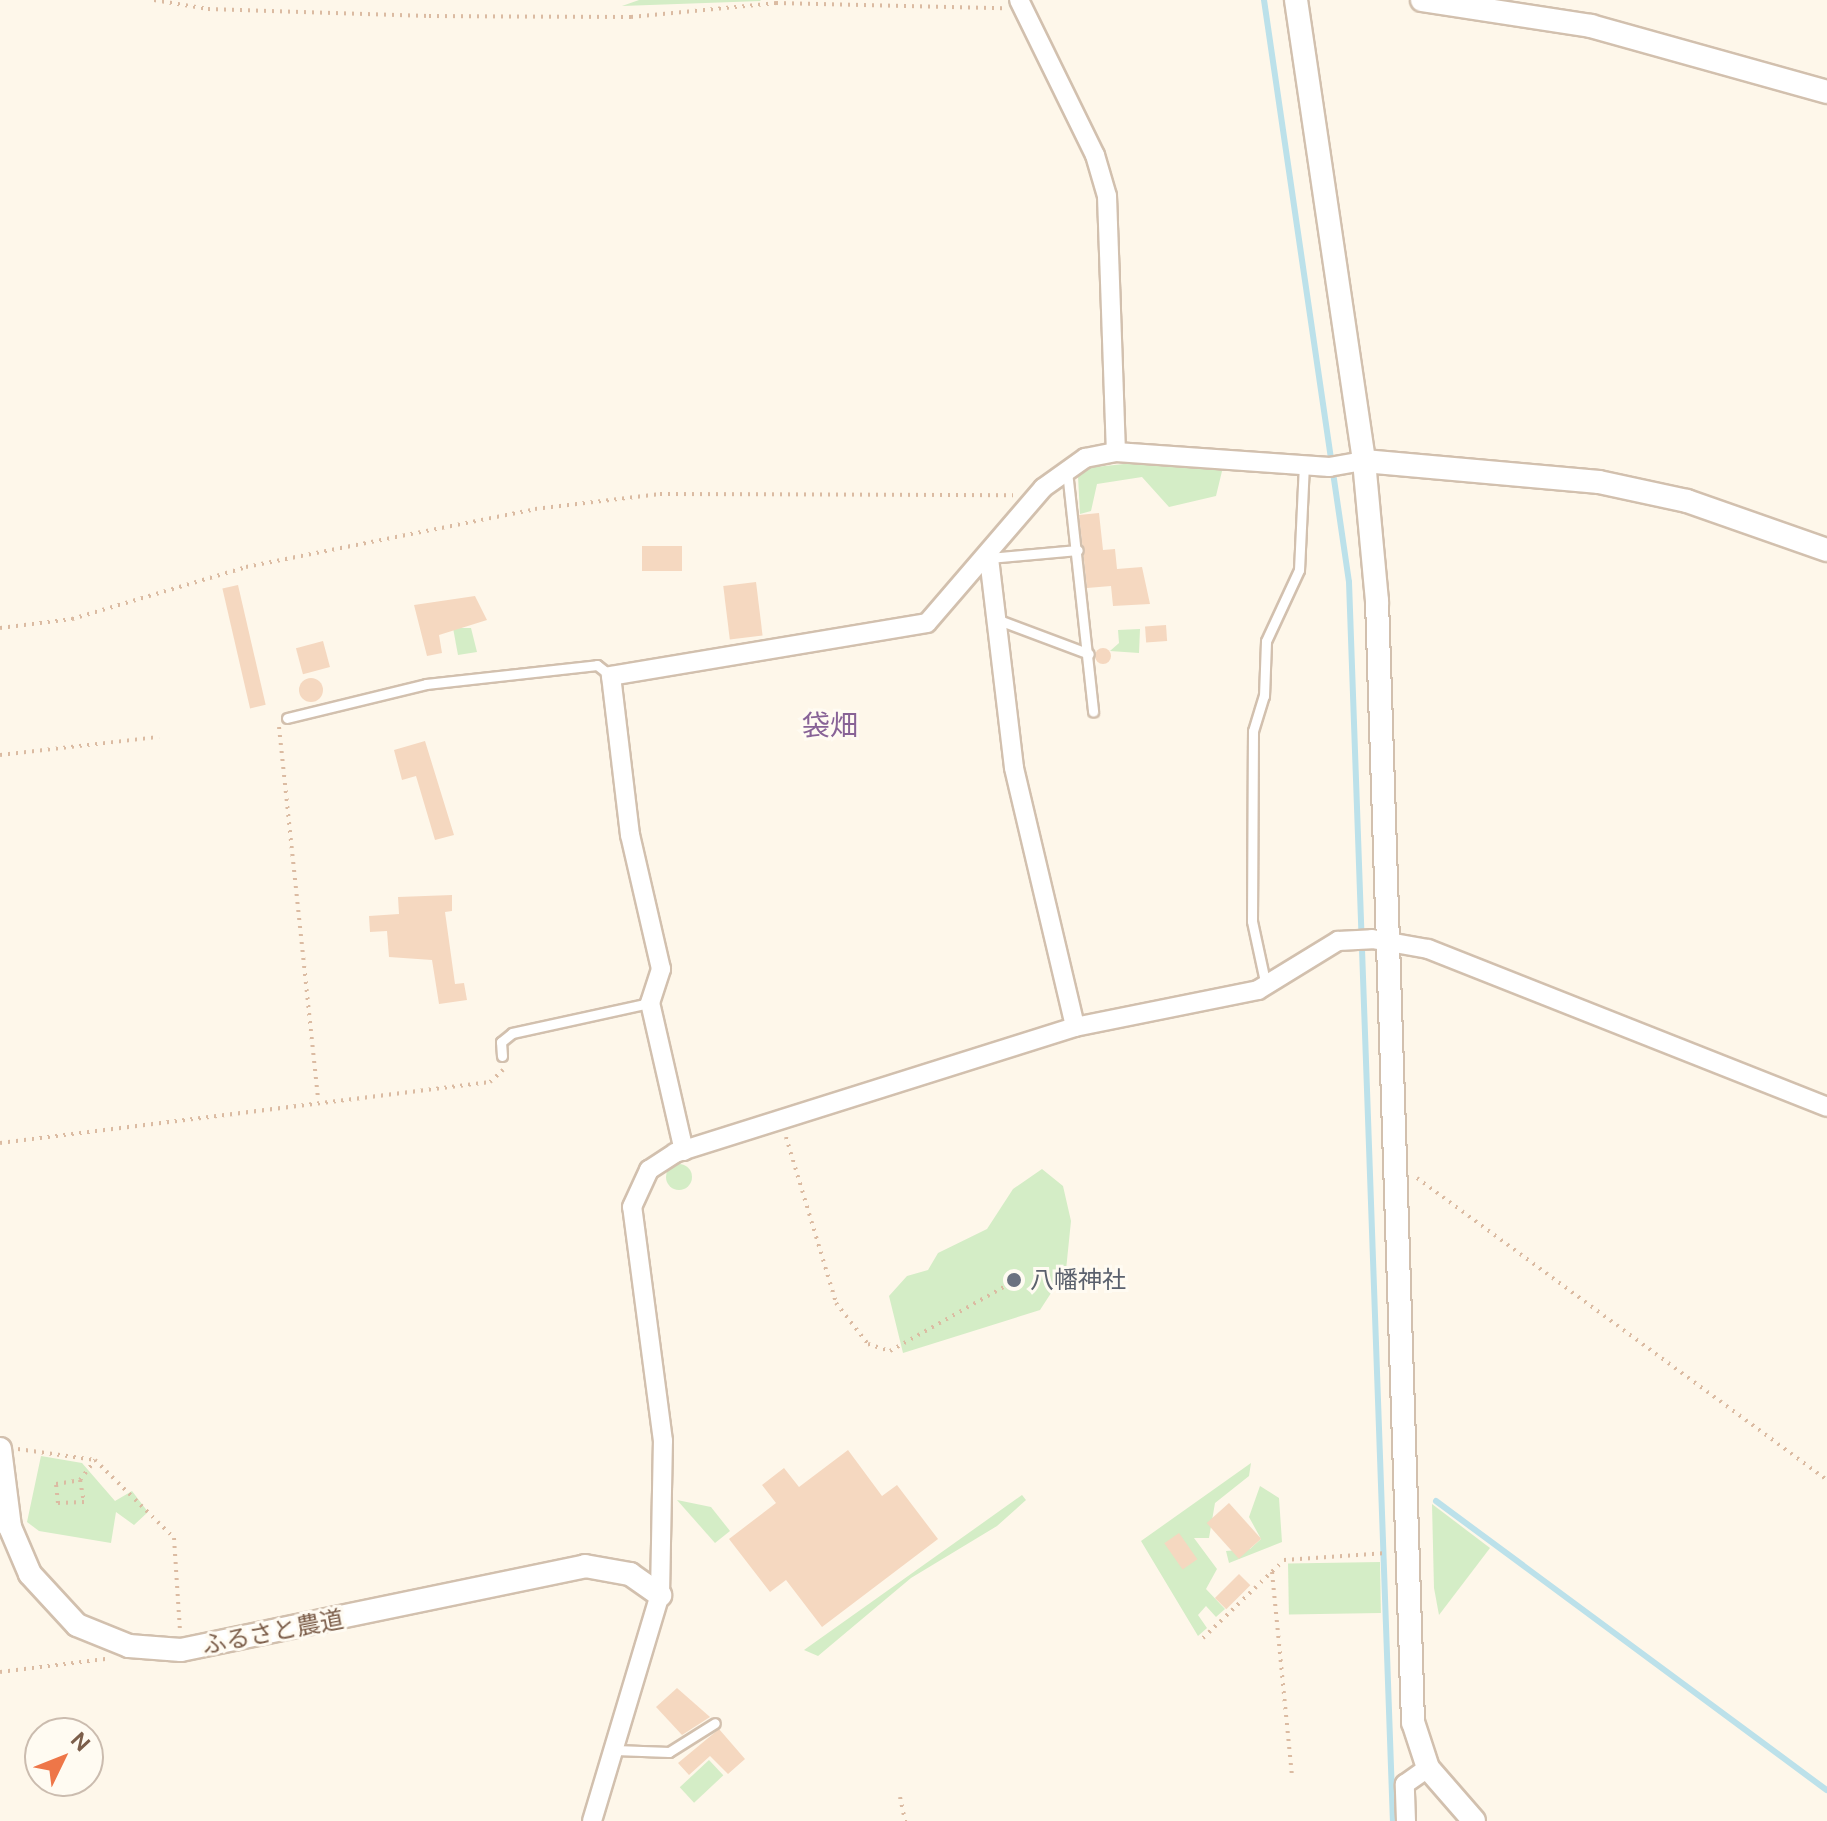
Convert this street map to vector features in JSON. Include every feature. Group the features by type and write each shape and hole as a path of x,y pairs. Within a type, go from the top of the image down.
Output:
{"street":[{"path":"1297,0 1346,464 1377,601 1372,939 1393,1159 1410,1680 1428,1768 1474,1821"},
{"path":"1422,0 1591,26 1827,92"},
{"path":"1020,2 1095,155 1107,196 1116,452"},
{"path":"684,1151 650,1003 661,969 630,835 611,676 927,623 989,558 1043,488 1066,468 1116,452 1599,482 1687,501 1827,550"},
{"path":"989,558 1014,768 1075,1027"},
{"path":"592,1821 660,1595 663,1441 632,1207 649,1170 684,1151 782,1123 1075,1027 1266,986 1327,946 1372,939 1827,1107"},
{"name":"ふるさと農道","path":"0,1449 10,1527 30,1574 77,1625 141,1648 181,1650 585,1566 630,1574 660,1595"},
{"path":"1406,1821 1405,1784 1428,1768"}],"lane":[{"path":"1266,986 1252,921 1253,731 1264,696 1266,641 1299,570 1304,462"},
{"path":"1066,468 1078,550 1093,712"},
{"path":"989,558 1078,550"},
{"path":"996,619 1089,654"},
{"path":"287,718 426,684 597,665 611,676"},
{"path":"502,1056 501,1042 512,1033 650,1003"},
{"path":"615,1750 669,1752 715,1723"}],"path":[{"path":"154,0 248,11 631,17 776,3 973,11 1020,2"},
{"path":"769,0 776,3"},
{"path":"0,628 72,619 246,567 535,509 660,494 977,498 1043,488"},
{"path":"287,718 279,729 318,1100"},
{"path":"0,755 159,737"},
{"path":"0,1143 318,1100 498,1080 502,1056"},
{"path":"782,1123 847,1326 882,1352 1007,1285"},
{"path":"1393,1159 1827,1480"},
{"path":"0,1449 95,1460 174,1538 181,1650"},
{"path":"80,1480 62,1478 58,1503 84,1502 80,1480 95,1460"},
{"path":"1203,1638 1284,1560 1381,1554"},
{"path":"1272,1572 1292,1777"},
{"path":"0,1672 128,1657 141,1648"},
{"path":"900,1797 905,1821"}],"green space":[{"path":"639,0 760,0 761,1 622,6"},
{"path":"1162,460 1223,467 1216,496 1169,507 1142,477 1097,484 1091,511 1080,514 1078,476 1086,468"},
{"path":"453,628 471,628 477,652 458,655"},
{"path":"1140,629 1139,653 1110,651 1119,643 1118,630"},
{"path":"679,1164 688,1168 692,1177 688,1186 679,1190 670,1186 666,1177 670,1168"},
{"path":"1042,1169 1063,1186 1071,1221 1066,1270 1040,1310 903,1353 889,1296 907,1276 928,1270 938,1253 987,1229 1013,1189"},
{"path":"41,1456 82,1463 115,1501 132,1491 148,1512 134,1525 116,1512 111,1543 39,1531 27,1522"},
{"path":"1251,1463 1249,1476 1215,1503 1209,1538 1194,1538 1217,1569 1206,1589 1225,1609 1216,1617 1206,1606 1198,1615 1207,1628 1198,1636 1141,1541"},
{"path":"1260,1486 1279,1498 1282,1542 1229,1563 1226,1551 1250,1549 1261,1539 1249,1517"},
{"path":"1022,1495 1026,1500 997,1526 911,1578 818,1656 804,1650"},
{"path":"677,1500 711,1507 730,1531 715,1543"},
{"path":"1432,1504 1490,1548 1439,1615 1434,1588"},
{"path":"1380,1562 1381,1613 1289,1615 1288,1564"},
{"path":"709,1760 723,1775 694,1803 680,1787"}],"building":[{"path":"1099,513 1103,550 1115,549 1117,569 1142,567 1150,604 1113,606 1111,586 1087,588 1079,515"},
{"path":"642,546 682,546 682,571 642,571"},
{"path":"756,582 763,636 730,640 723,586"},
{"path":"238,585 266,705 250,708 222,589"},
{"path":"475,596 487,620 439,635 442,653 427,656 414,605"},
{"path":"1166,625 1167,641 1146,642 1145,626"},
{"path":"323,641 330,667 303,674 296,648"},
{"path":"1100,648 1106,648 1111,656 1109,662 1100,664 1095,659 1095,653"},
{"path":"311,678 319,682 323,690 319,698 311,702 303,698 299,690 303,682"},
{"path":"425,741 454,835 435,840 416,776 402,780 394,750"},
{"path":"452,895 452,911 445,912 455,984 464,983 467,1000 439,1004 432,960 389,957 387,931 370,932 369,916 399,914 398,897"},
{"path":"848,1450 882,1496 897,1485 938,1539 822,1627 786,1580 770,1592 729,1539 776,1503 762,1485 784,1468 799,1487"},
{"path":"1229,1503 1261,1539 1239,1559 1207,1523"},
{"path":"1179,1533 1197,1559 1183,1570 1164,1543"},
{"path":"1239,1574 1250,1585 1226,1609 1215,1598"},
{"path":"677,1688 710,1717 682,1735 656,1707"},
{"path":"719,1729 745,1759 728,1774 710,1756 689,1775 678,1763"}],"waterway":[{"path":"1264,0 1349,582 1393,1821"},
{"path":"1436,1501 1827,1790"}],"place":[{"name":"八幡神社","path":"1014,1280"}],"district":[{"name":"袋畑","path":"830,726"}]}
